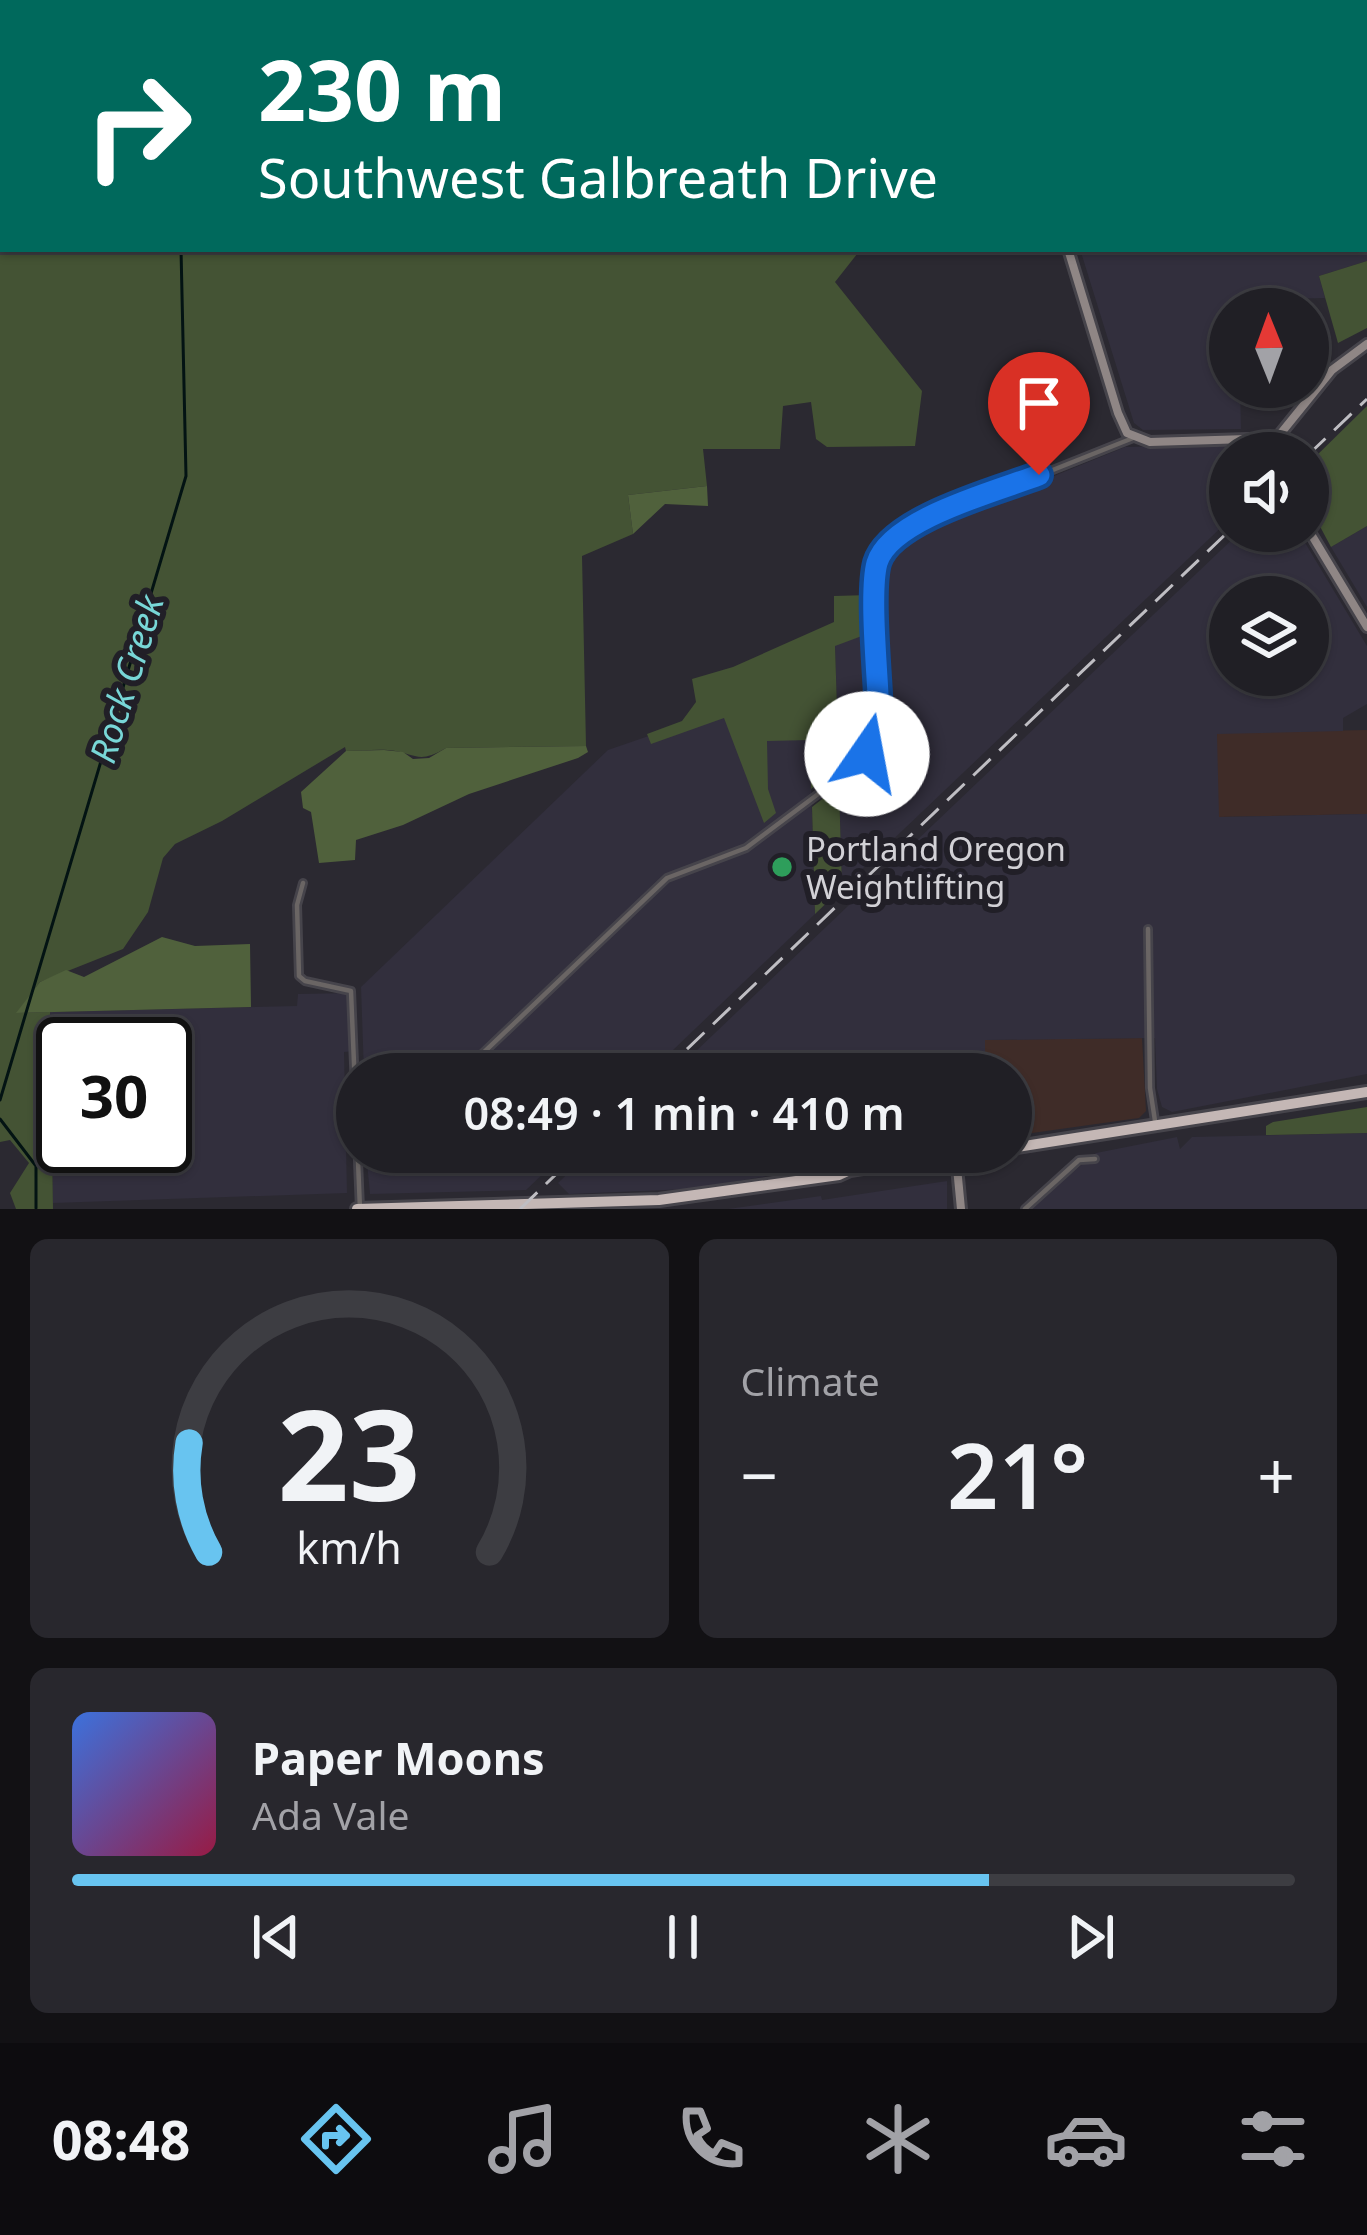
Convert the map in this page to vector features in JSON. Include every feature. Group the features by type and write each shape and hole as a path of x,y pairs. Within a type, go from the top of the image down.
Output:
{"highway":[{"path":"1032,1145 1367,1092"},
{"path":"358,1209 638,1202 872,1173"}],"street":[{"path":"1070,252 1120,421 1133,437"},
{"path":"1282,432 1339,362 1367,344"},
{"path":"483,1053 667,878 746,848 861,762 874,741 879,714 875,575 893,537 910,526 1133,437 1157,442 1209,440"},
{"path":"1322,552 1367,627"},
{"path":"303,883 297,905 299,976 351,992 353,1053"},
{"path":"1148,929 1150,1088 1156,1125"},
{"path":"1024,1209 1079,1160 1095,1159"},
{"path":"357,1173 358,1209"},
{"path":"958,1173 961,1209"}],"shaded area":[{"path":"1081,252 1367,252 1367,261 1319,276 1322,288 1209,288 1209,408 1240,408 1241,429 1143,430 1134,423"},
{"path":"1209,445 1209,539 842,888 839,786 871,759 883,732 881,582 887,557 907,536 1125,447"},
{"path":"1367,526 1367,607 1331,547"},
{"path":"1219,552 1311,552 1325,576 1209,576 1209,696 1329,696 1329,583 1367,646 1367,704 1343,718 1343,731 1217,734 1219,817 1367,814 1367,1074 1172,1112 1162,1107 1157,1089 1155,1038 985,1040 985,1053 694,1053"},
{"path":"870,633 872,726 864,746 839,768 835,645"},
{"path":"808,681 815,914 670,1053 363,1053 361,987 608,750"},
{"path":"1367,730 1367,814 1218,817 1216,733"},
{"path":"354,993 355,1051 336,1053 336,1173 347,1173 347,1193 53,1203 53,1173 192,1173 192,1017 50,1017 50,1012 297,1006 298,994"},
{"path":"1142,1038 1146,1111 1139,1118 1032,1133 1032,1053 984,1053 984,1040"},
{"path":"1367,1133 1367,1209 1028,1209 1096,1153 1177,1137 1180,1149 1192,1137"},
{"path":"368,1173 544,1173 526,1190 370,1194"},
{"path":"568,1173 786,1173 689,1189 569,1194 558,1183"},
{"path":"947,1181 947,1209 728,1209 821,1196 822,1200"}],"green space":[{"path":"0,252 859,252 835,282 922,391 915,446 827,447 816,439 811,402 783,406 780,449 703,449 707,486 628,495 633,534 582,556 586,746 446,748 423,757 388,750 346,751 345,747 175,844 163,858 148,912 123,949 40,982 17,1013 50,1012 50,1017 36,1017 36,1173 52,1173 53,1209 16,1209 10,1193 29,1163 10,1140 0,1142"},
{"path":"1367,261 1367,328 1338,343 1329,311 1329,288 1322,288 1319,276"},
{"path":"1367,406 1367,526 1331,547 1329,543 1329,443"},
{"path":"707,486 708,506 665,504 633,534 628,495"},
{"path":"869,595 870,633 835,646 839,768 811,789 810,740 767,741 768,789 776,813 764,823 724,718 651,744 647,734 682,721 696,702 692,679 733,667 834,622 834,596"},
{"path":"586,746 588,752 578,758 469,794 403,825 356,840 355,860 319,863 311,812 303,808 301,792 346,751 403,752 413,759 429,758 446,748"},
{"path":"839,786 842,888 815,914 812,807"},
{"path":"162,937 195,946 250,944 251,1007 16,1013 40,982 66,970 84,977"},
{"path":"1367,1107 1367,1133 1266,1135 1266,1126 1273,1122"}],"waterway":[{"name":"Rock Creek","path":"0,1100 186,476 181,252"},
{"name":"Rock Creek","path":"0,1119 36,1166 36,1208"}],"railway":[{"path":"1329,435 1367,399"},
{"path":"683,1053 1209,550"},
{"path":"520,1209 557,1173"}],"place":[{"name":"Portland Oregon Weightlifting","path":"782,867"}],"route":[{"path":"867,754 879,714 875,575 888,542 910,526 1039,475"}]}
